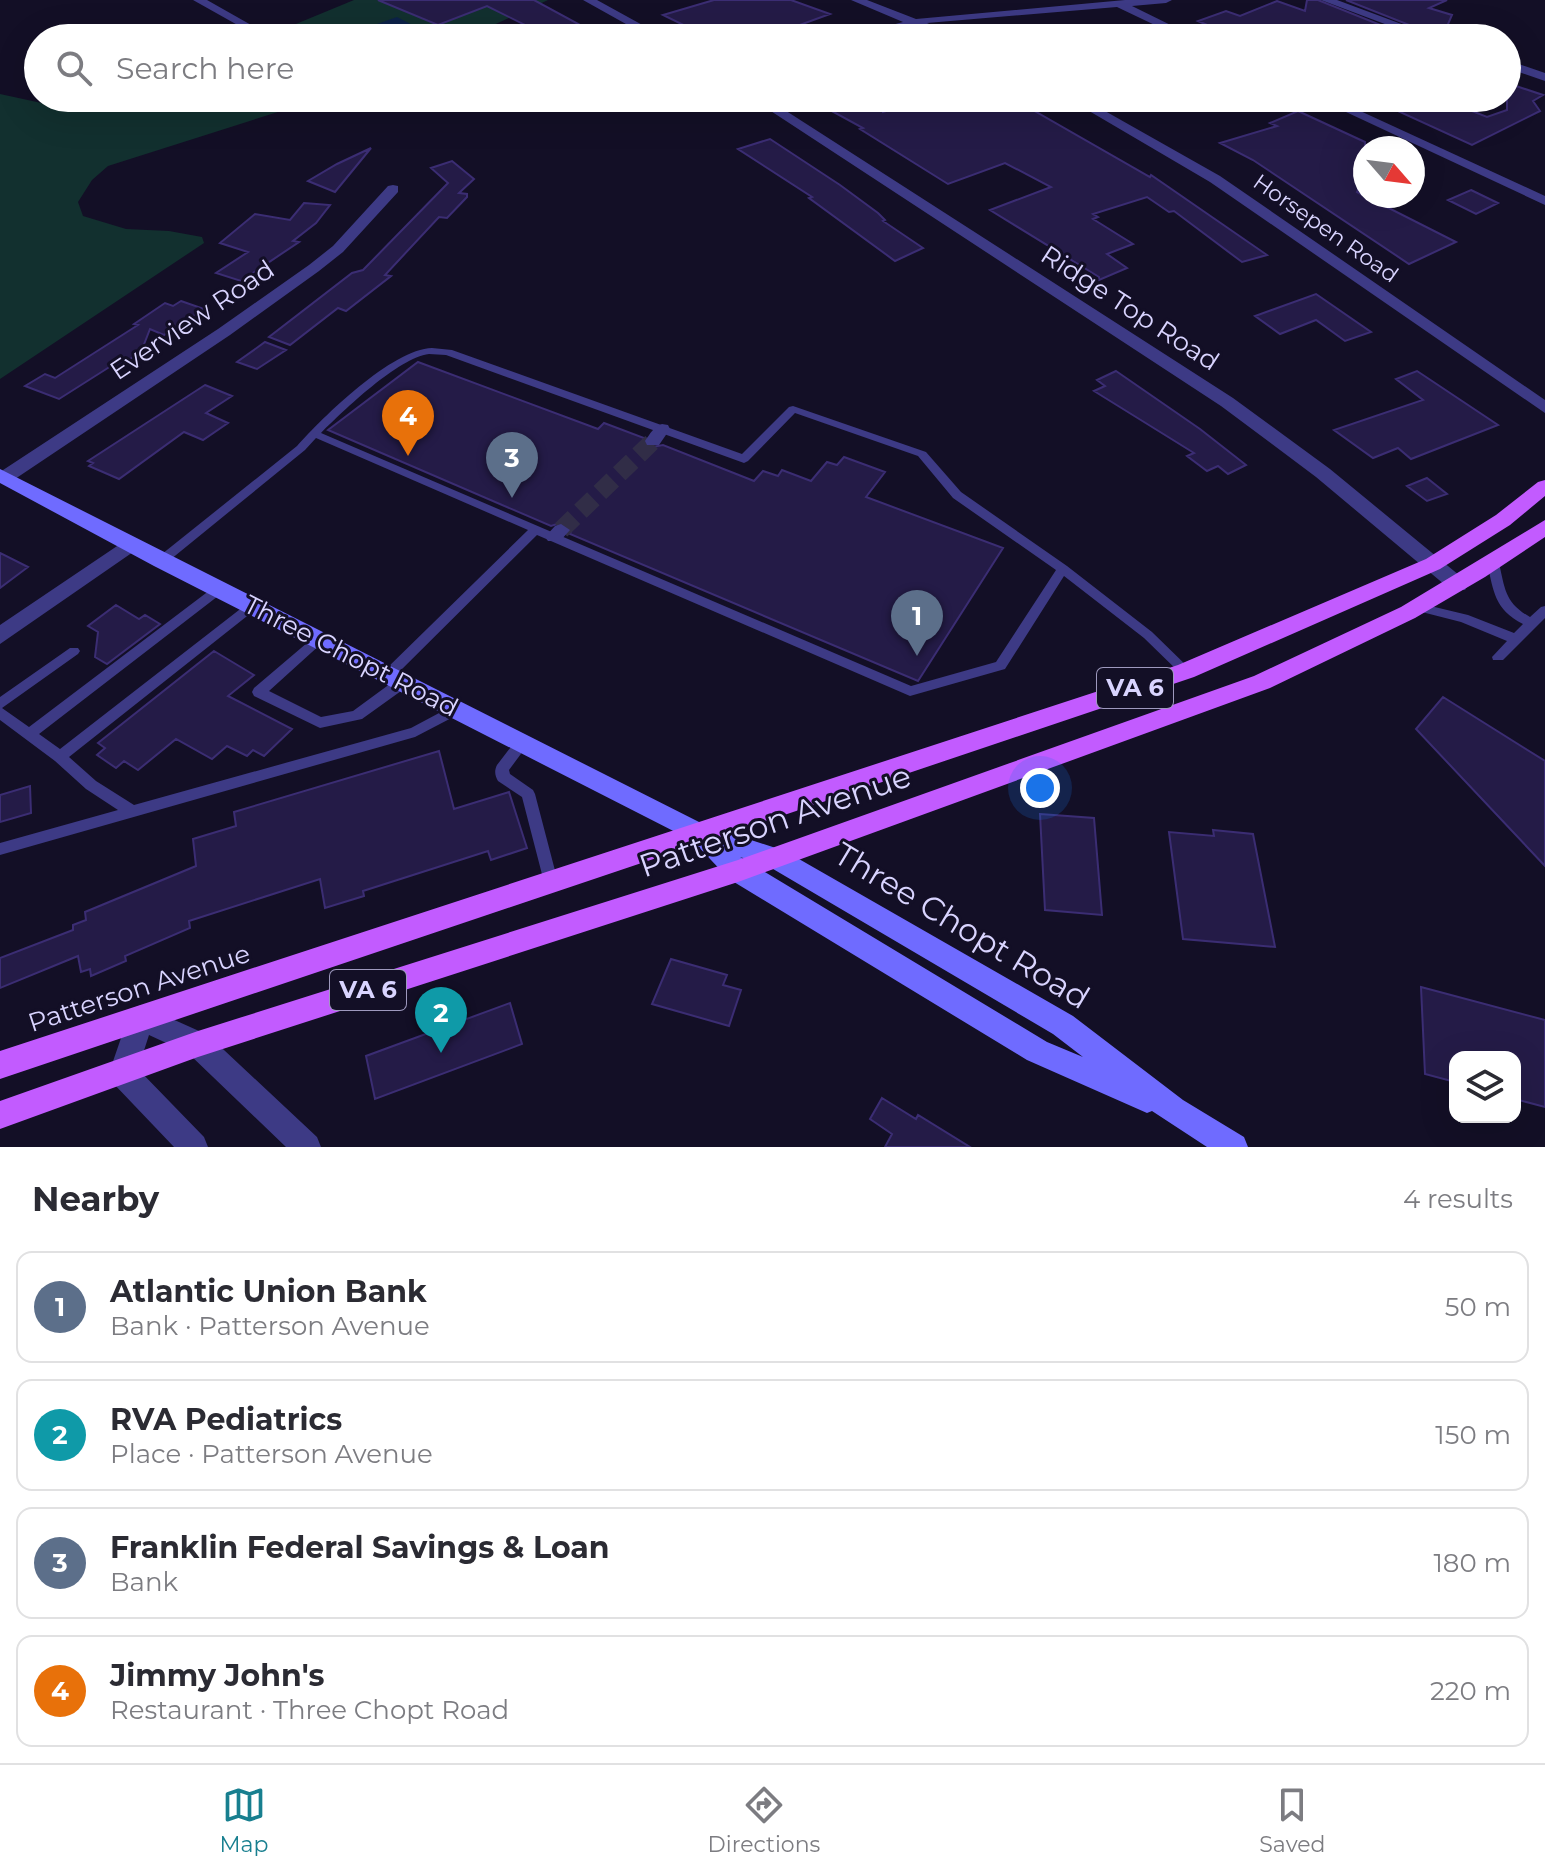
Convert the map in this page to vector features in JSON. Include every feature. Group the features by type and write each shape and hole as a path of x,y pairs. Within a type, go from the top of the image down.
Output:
{"main road":[{"name":"Three Chopt Road","path":"2,473 129,545 698,833 776,858 1063,1025 1173,1110 1234,1147"},
{"name":"Patterson Avenue","path":"0,1065 1186,671 1433,564 1503,520 1545,486"},
{"name":"Patterson Avenue","path":"0,1115 198,1044 776,858 1262,682 1337,650 1418,607 1493,563 1545,527"},
{"name":"Three Chopt Road","path":"698,833 738,871 1037,1051 1173,1110"}],"street":[{"path":"199,0 243,24"},
{"path":"589,0 634,24"},
{"path":"857,0 920,24"},
{"path":"907,24 968,15 1166,0"},
{"path":"1327,0 1394,24"},
{"path":"1117,4 1161,24"},
{"path":"1521,69 1545,77"},
{"name":"Ridge Top Road","path":"779,112 1227,402 1323,473 1458,585"},
{"name":"Horsepen Road","path":"1098,112 1215,179 1545,408"},
{"path":"1352,112 1545,201"},
{"name":"Everview Road","path":"2,473 224,332 314,268 338,249 393,189"},
{"path":"0,636 129,545"},
{"path":"194,1147 123,1073 141,1018 198,1044 307,1147"}],"lane":[{"path":"161,561 301,448 313,433 402,361 418,352 432,350 448,352 658,435 744,459 793,409 922,454 957,495 1063,569 1148,635 1186,671"},
{"path":"313,433 536,529 558,534 910,691 1000,666 1063,569"},
{"path":"318,640 259,692 320,723 357,715 396,679 536,529"},
{"path":"1493,563 1502,601 1508,612 1531,623"},
{"path":"29,734 218,590"},
{"path":"60,757 252,606"},
{"path":"1418,607 1464,618 1515,639"},
{"path":"1498,657 1545,610"},
{"path":"0,704 74,651"},
{"path":"0,849 415,732 456,709"},
{"path":"0,713 60,757 91,785 132,811"},
{"path":"522,743 502,769 503,777 528,794 551,882"}],"green space":[{"path":"354,0 548,0 496,24 296,24"},
{"path":"0,94 24,99 24,112 278,112 108,166 92,180 78,202 83,216 126,229 169,231 202,237 204,243 0,379"}],"water":[{"path":"397,17 411,24 377,24"}],"building":[{"path":"378,0 534,0 578,24 523,24 487,6 436,24"},
{"path":"714,0 791,0 830,14 802,24 681,24 663,15"},
{"path":"1307,0 1318,0 1378,24 1205,24 1198,21 1226,11 1240,16 1277,1 1305,11"},
{"path":"1346,0 1447,0 1429,8 1452,15 1448,24 1407,24"},
{"path":"1521,88 1543,95 1533,101 1540,111 1472,145 1400,112 1474,112 1487,117 1501,112 1521,112"},
{"path":"834,112 1036,112 1151,175 1267,255 1242,262 1174,211 1169,212 1147,197 1093,214 1098,217 1093,219 1133,244 1107,254 1127,268 1099,280 1099,277 990,210 1051,187 1005,163 948,184 860,129 863,128"},
{"path":"1300,112 1353,136 1353,208 1389,208 1456,242 1409,264 1253,160 1220,143 1277,126 1270,123"},
{"path":"770,139 840,185 878,213 883,221 923,248 895,261 809,198 812,197 738,149"},
{"path":"371,148 335,192 308,181 337,164"},
{"path":"452,161 474,179 459,193 467,194 467,197 447,218 439,217 385,275 391,276 346,311 338,308 290,345 269,337 352,273 363,270 448,183 431,168"},
{"path":"1471,190 1498,203 1476,214 1448,200"},
{"path":"304,203 330,205 316,223 293,241 299,242 241,281 216,273 248,252 220,243 255,214 290,220"},
{"path":"1316,294 1371,332 1345,341 1316,320 1280,334 1255,316"},
{"path":"181,301 204,309 164,335 150,329 141,352 116,368 111,366 59,399 25,386 45,374 55,378 138,325 134,324 165,303 173,306"},
{"path":"265,342 286,350 257,369 237,362"},
{"path":"418,362 598,429 604,423 644,438 642,442 647,448 663,445 754,481 763,471 778,476 782,470 811,481 827,462 837,465 844,457 885,472 866,497 1003,548 918,681 570,534 572,528 563,522 551,526 328,430"},
{"path":"1116,371 1246,465 1228,474 1218,466 1207,471 1187,456 1194,453 1094,391 1105,386 1097,380"},
{"path":"1417,371 1498,425 1411,459 1398,448 1373,458 1334,430 1423,400 1396,379"},
{"path":"205,385 232,396 206,413 228,423 203,440 184,432 119,479 89,466 93,463 88,461"},
{"path":"1427,478 1447,494 1427,501 1407,486"},
{"path":"0,553 28,567 0,588"},
{"path":"116,605 139,619 145,615 160,624 107,664 95,657 98,632 88,626"},
{"path":"214,651 254,675 228,696 292,729 264,756 253,750 247,756 227,746 212,759 176,739 138,770 124,761 116,768 97,755 105,748 98,743"},
{"path":"1443,697 1545,761 1545,866 1416,729"},
{"path":"439,751 454,809 509,792 527,848 491,860 488,851 363,891 364,896 325,908 320,879 189,921 190,928 125,956 126,961 91,976 90,969 81,972 78,956 0,988 0,958 73,930 73,925 86,920 85,912 196,866 193,839 236,826 234,812"},
{"path":"30,786 31,813 0,822 0,795"},
{"path":"1040,814 1094,818 1102,915 1045,910"},
{"path":"1213,830 1253,834 1275,947 1183,939 1169,832 1214,836"},
{"path":"671,959 727,975 723,985 741,990 729,1026 652,1004"},
{"path":"1421,987 1545,1020 1545,1107 1521,1101 1521,1051 1449,1051 1449,1080 1425,1074"},
{"path":"510,1003 522,1044 375,1099 366,1056"},
{"path":"882,1098 916,1119 918,1115 970,1147 885,1147 892,1134 870,1119"}],"tunnel":[{"path":"561,530 653,441"}],"place":[{"name":"Jimmy John's","path":"408,456"},
{"name":"Franklin Federal Savings & Loan","path":"512,498"},
{"name":"Atlantic Union Bank","path":"917,656"},
{"name":"RVA Pediatrics","path":"441,1053"}]}
